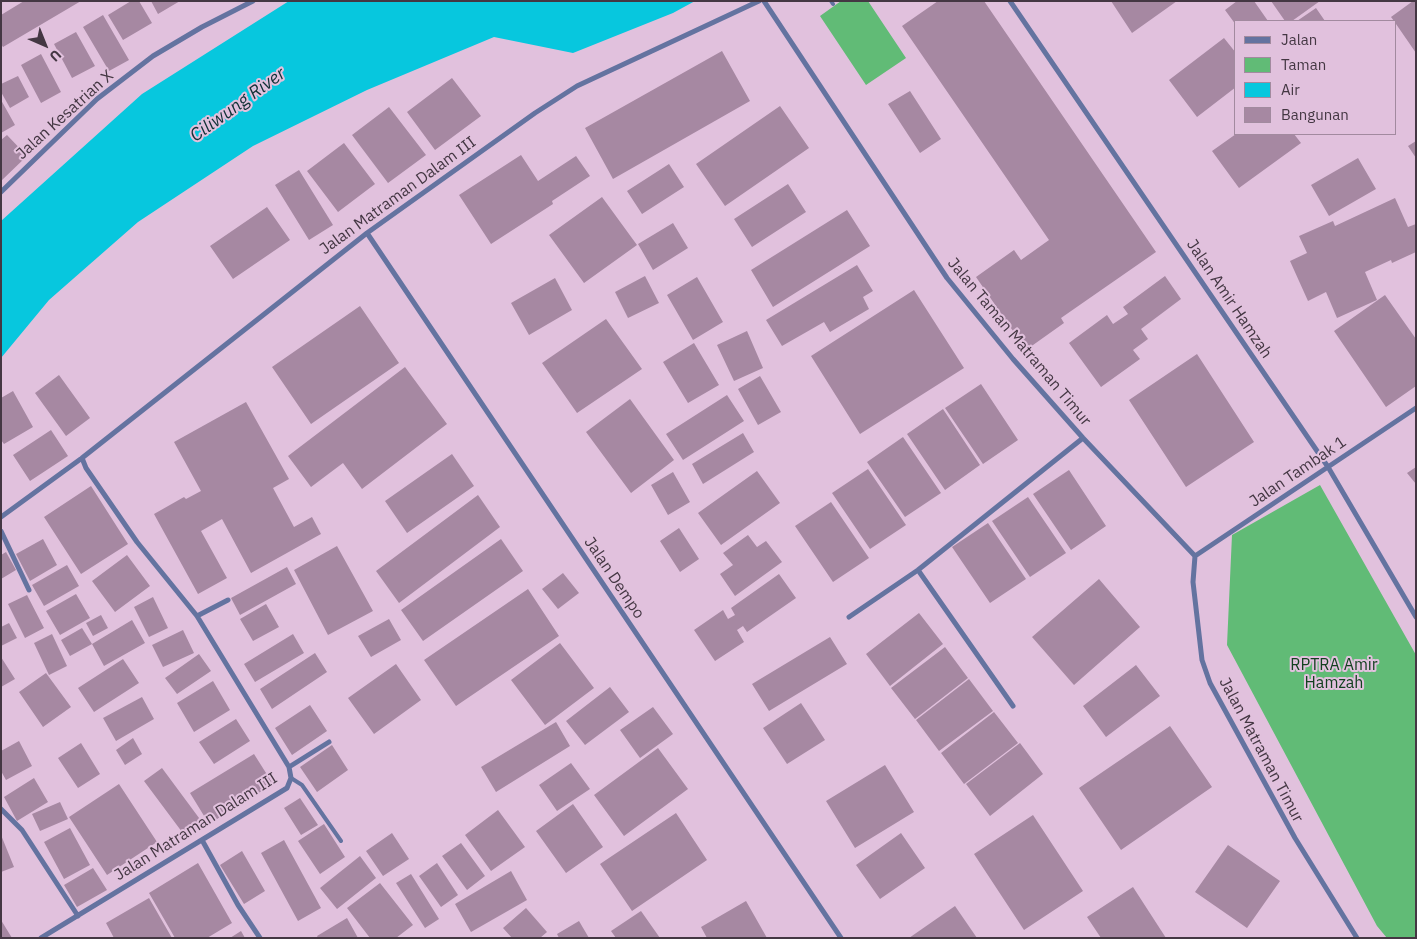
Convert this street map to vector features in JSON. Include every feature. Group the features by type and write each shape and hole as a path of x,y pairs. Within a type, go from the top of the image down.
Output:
{"street":[{"name":"Jalan Kesatrian X","path":"1,192 97,99 153,56 202,27 253,1"},
{"name":"Jalan Matraman Dalam III","path":"1,516 82,458 367,233 535,113 577,86 759,1"},
{"name":"Jalan Taman Matraman Timur","path":"764,1 947,278 1013,359 1083,438 1195,556"},
{"name":"Jalan Amir Hamzah","path":"1010,1 1328,467 1416,617"},
{"name":"Jalan Dempo","path":"367,233 841,938"},
{"name":"Jalan Tambak 1","path":"1195,556 1416,408"},
{"path":"849,617 918,570 1083,438"},
{"name":"Jalan Matraman Dalam III","path":"45,937 287,788 291,778 289,767 197,616 137,542 86,468 82,458"},
{"path":"1,531 28,590"},
{"name":"Jalan Matraman Timur","path":"1195,556 1193,582 1202,660 1210,683 1295,838 1357,938"},
{"path":"918,570 1013,706"},
{"path":"197,616 228,600"},
{"path":"289,767 329,742"},
{"path":"1,809 22,830 78,916"},
{"path":"202,840 238,905 260,938"}],"lane":[{"path":"291,778 302,785 341,841"}],"green space":[{"path":"841,1 868,1 906,58 866,85 820,16"},
{"name":"RPTRA Amir Hamzah","path":"1320,485 1416,655 1416,938 1387,938 1377,926 1227,645 1232,535"}],"water":[{"name":"Ciliwung River","path":"289,1 695,1 673,13 573,53 494,37 367,90 253,146 138,222 49,300 1,358 1,221 142,94"}],"building":[{"path":"24,1 81,1 3,47 1,44 1,15"},
{"path":"131,1 139,1 152,23 123,40 108,15"},
{"path":"151,1 180,1 158,14"},
{"path":"938,1 984,1 1156,252 1061,318 1064,323 1026,350 976,277 1014,250 1021,260 1049,240 902,26"},
{"path":"1111,1 1177,1 1132,33"},
{"path":"1237,1 1254,1 1267,20 1234,20 1234,22 1225,10"},
{"path":"1271,1 1320,1 1293,20 1284,20"},
{"path":"1413,1 1416,1 1416,53 1397,25 1397,20 1393,20 1391,17"},
{"path":"1316,8 1324,20 1298,20"},
{"path":"103,15 129,60 109,71 83,27"},
{"path":"76,32 95,66 72,78 54,44"},
{"path":"1224,38 1234,50 1234,89 1197,117 1169,80"},
{"path":"722,51 750,101 613,179 585,128"},
{"path":"41,54 61,92 41,103 21,65"},
{"path":"18,76 29,97 10,108 1,92 1,84"},
{"path":"452,78 481,116 435,150 407,112"},
{"path":"910,91 941,139 920,153 888,104"},
{"path":"1,100 15,125 1,133"},
{"path":"780,106 809,148 725,206 696,164"},
{"path":"389,107 426,155 388,183 352,135"},
{"path":"7,135 27,156 1,181 1,140"},
{"path":"1235,135 1295,135 1301,143 1239,188 1212,151"},
{"path":"1416,141 1416,158 1408,146"},
{"path":"344,143 375,184 338,212 307,171"},
{"path":"521,155 538,181 576,156 590,176 552,201 553,204 491,244 459,195"},
{"path":"1358,158 1376,189 1329,216 1311,185"},
{"path":"669,164 684,187 642,214 627,191"},
{"path":"299,170 333,225 309,240 275,185"},
{"path":"788,184 806,212 752,247 734,219"},
{"path":"602,197 637,245 584,283 549,235"},
{"path":"1395,198 1408,227 1416,224 1416,252 1392,263 1391,260 1365,272 1377,300 1337,318 1326,292 1308,301 1290,261 1307,253 1299,236 1333,221 1335,226"},
{"path":"267,207 290,240 233,279 210,246"},
{"path":"847,210 870,246 773,307 751,270"},
{"path":"673,223 688,248 653,270 638,244"},
{"path":"857,265 873,291 863,297 869,309 830,332 824,322 782,346 766,320"},
{"path":"645,276 659,303 628,318 615,292"},
{"path":"1165,276 1181,299 1141,329 1148,339 1133,350 1140,359 1101,387 1069,343 1107,315 1113,324 1128,314 1123,307"},
{"path":"697,277 723,322 693,340 667,295"},
{"path":"555,278 572,310 529,335 511,303"},
{"path":"914,290 964,368 860,434 811,356"},
{"path":"1385,295 1416,339 1416,386 1386,407 1334,331"},
{"path":"360,306 399,363 311,424 272,367"},
{"path":"606,319 642,369 577,413 542,363"},
{"path":"747,331 763,368 734,381 717,345"},
{"path":"694,343 719,385 688,403 663,362"},
{"path":"1197,354 1254,442 1186,487 1129,400"},
{"path":"405,367 447,424 362,489 343,463 311,487 288,456"},
{"path":"59,375 90,418 66,436 35,393"},
{"path":"760,376 781,412 758,425 738,389"},
{"path":"981,384 1018,440 983,464 945,408"},
{"path":"13,391 33,427 4,444 1,440 1,398"},
{"path":"727,395 744,421 683,460 666,434"},
{"path":"630,399 674,460 631,493 586,432"},
{"path":"246,402 289,479 273,488 294,527 312,517 321,534 251,573 222,519 201,531 227,578 198,594 154,514 184,497 186,499 201,491 174,442"},
{"path":"943,409 980,465 945,490 907,434"},
{"path":"51,430 68,456 30,481 13,455"},
{"path":"743,433 754,452 703,484 692,464"},
{"path":"903,437 941,493 905,517 867,462"},
{"path":"452,454 474,486 407,533 385,501"},
{"path":"1416,467 1416,484 1407,473"},
{"path":"868,469 906,525 870,549 832,493"},
{"path":"1069,470 1106,526 1071,550 1033,494"},
{"path":"757,471 780,503 721,545 698,513"},
{"path":"673,472 690,502 668,515 651,485"},
{"path":"91,486 128,544 81,574 44,517"},
{"path":"478,495 500,527 399,603 376,571"},
{"path":"1028,497 1066,553 1030,577 992,521"},
{"path":"831,502 869,558 833,582 795,526"},
{"path":"988,523 1026,579 990,603 952,547"},
{"path":"679,528 699,559 680,572 660,541"},
{"path":"748,535 757,547 766,541 782,562 735,596 720,574 733,565 723,553"},
{"path":"43,539 57,565 30,581 16,554"},
{"path":"501,539 523,571 423,641 401,610"},
{"path":"337,546 373,611 328,635 294,570"},
{"path":"6,552 16,570 1,579 1,555"},
{"path":"127,555 150,586 115,612 92,581"},
{"path":"67,565 79,586 44,606 32,585"},
{"path":"287,567 296,584 240,615 231,598"},
{"path":"563,573 579,593 558,609 542,589"},
{"path":"779,574 796,598 747,632 743,626 737,630 744,642 715,661 694,630 723,610 728,619 735,615 731,608"},
{"path":"1099,579 1140,627 1074,685 1032,637"},
{"path":"528,589 559,636 456,706 424,660"},
{"path":"76,594 90,618 60,635 46,611"},
{"path":"27,595 44,628 25,638 8,604"},
{"path":"153,597 168,628 149,637 134,607"},
{"path":"266,604 279,627 253,641 240,619"},
{"path":"919,613 943,644 890,686 866,654"},
{"path":"101,615 108,628 93,636 86,623"},
{"path":"389,619 401,640 371,657 358,636"},
{"path":"132,620 145,643 104,666 92,644"},
{"path":"9,623 17,638 1,646 1,627"},
{"path":"82,628 92,644 70,656 61,640"},
{"path":"183,630 194,653 163,667 152,645"},
{"path":"52,634 67,666 49,675 34,643"},
{"path":"293,634 304,653 255,682 244,664"},
{"path":"830,637 847,664 769,711 752,684"},
{"path":"560,643 594,688 545,725 511,680"},
{"path":"945,647 968,678 915,719 891,688"},
{"path":"315,653 327,672 272,709 260,689"},
{"path":"199,654 211,671 177,694 165,678"},
{"path":"1,657 15,679 1,687"},
{"path":"123,659 139,683 94,712 78,688"},
{"path":"396,664 421,700 374,734 348,698"},
{"path":"1136,665 1160,696 1106,737 1083,706"},
{"path":"46,673 71,707 43,727 19,692"},
{"path":"969,679 993,711 939,751 916,720"},
{"path":"213,681 230,710 194,732 177,703"},
{"path":"610,687 629,712 585,745 566,721"},
{"path":"142,697 154,719 116,741 103,718"},
{"path":"801,703 825,740 787,764 763,728"},
{"path":"310,705 327,731 292,755 275,728"},
{"path":"653,707 673,734 640,758 620,730"},
{"path":"994,712 1018,743 964,784 941,753"},
{"path":"236,719 250,741 214,764 199,742"},
{"path":"556,722 570,746 496,792 481,767"},
{"path":"1170,726 1212,787 1121,850 1079,788"},
{"path":"133,738 142,754 125,765 116,750"},
{"path":"19,741 32,766 6,780 1,771 1,751"},
{"path":"81,743 100,774 78,788 58,758"},
{"path":"1020,743 1043,774 990,816 966,784"},
{"path":"332,745 348,770 317,792 300,767"},
{"path":"658,748 688,789 624,836 594,795"},
{"path":"254,754 273,784 209,824 190,793"},
{"path":"571,763 590,789 557,811 539,785"},
{"path":"885,765 914,812 855,848 826,801"},
{"path":"162,768 202,822 185,836 144,781"},
{"path":"34,778 48,802 17,821 4,797"},
{"path":"119,784 157,842 107,875 69,817"},
{"path":"300,798 318,825 301,835 284,808"},
{"path":"60,802 68,819 40,831 32,814"},
{"path":"573,804 603,847 566,873 536,831"},
{"path":"498,810 525,847 491,871 465,835"},
{"path":"676,813 707,860 632,911 600,864"},
{"path":"1033,815 1083,891 1024,930 974,854"},
{"path":"324,824 345,857 320,874 298,841"},
{"path":"70,828 90,865 64,879 44,842"},
{"path":"392,833 409,859 383,876 366,851"},
{"path":"901,833 925,868 880,899 856,865"},
{"path":"1,835 14,867 1,872"},
{"path":"284,840 321,908 298,921 261,853"},
{"path":"461,843 485,876 467,890 442,856"},
{"path":"1228,845 1280,881 1247,928 1195,892"},
{"path":"242,851 265,891 244,904 220,865"},
{"path":"360,856 376,878 337,909 320,888"},
{"path":"198,863 232,923 207,938 175,938 149,893"},
{"path":"437,863 458,895 441,907 419,876"},
{"path":"93,868 107,890 77,907 64,885"},
{"path":"511,871 527,900 471,932 455,904"},
{"path":"411,874 439,919 425,928 396,883"},
{"path":"380,883 413,925 396,938 370,938 347,908"},
{"path":"1133,887 1166,938 1101,938 1087,917"},
{"path":"149,898 172,938 114,938 106,923"},
{"path":"746,901 767,938 707,938 701,927"},
{"path":"955,906 977,938 909,938"},
{"path":"526,908 547,932 540,938 512,938 503,928"},
{"path":"641,911 660,938 616,938 611,931"},
{"path":"347,918 358,938 318,938 317,936"},
{"path":"1,920 12,938 1,938"},
{"path":"579,921 589,938 559,938 557,934"},
{"path":"241,931 245,938 230,938"}]}
